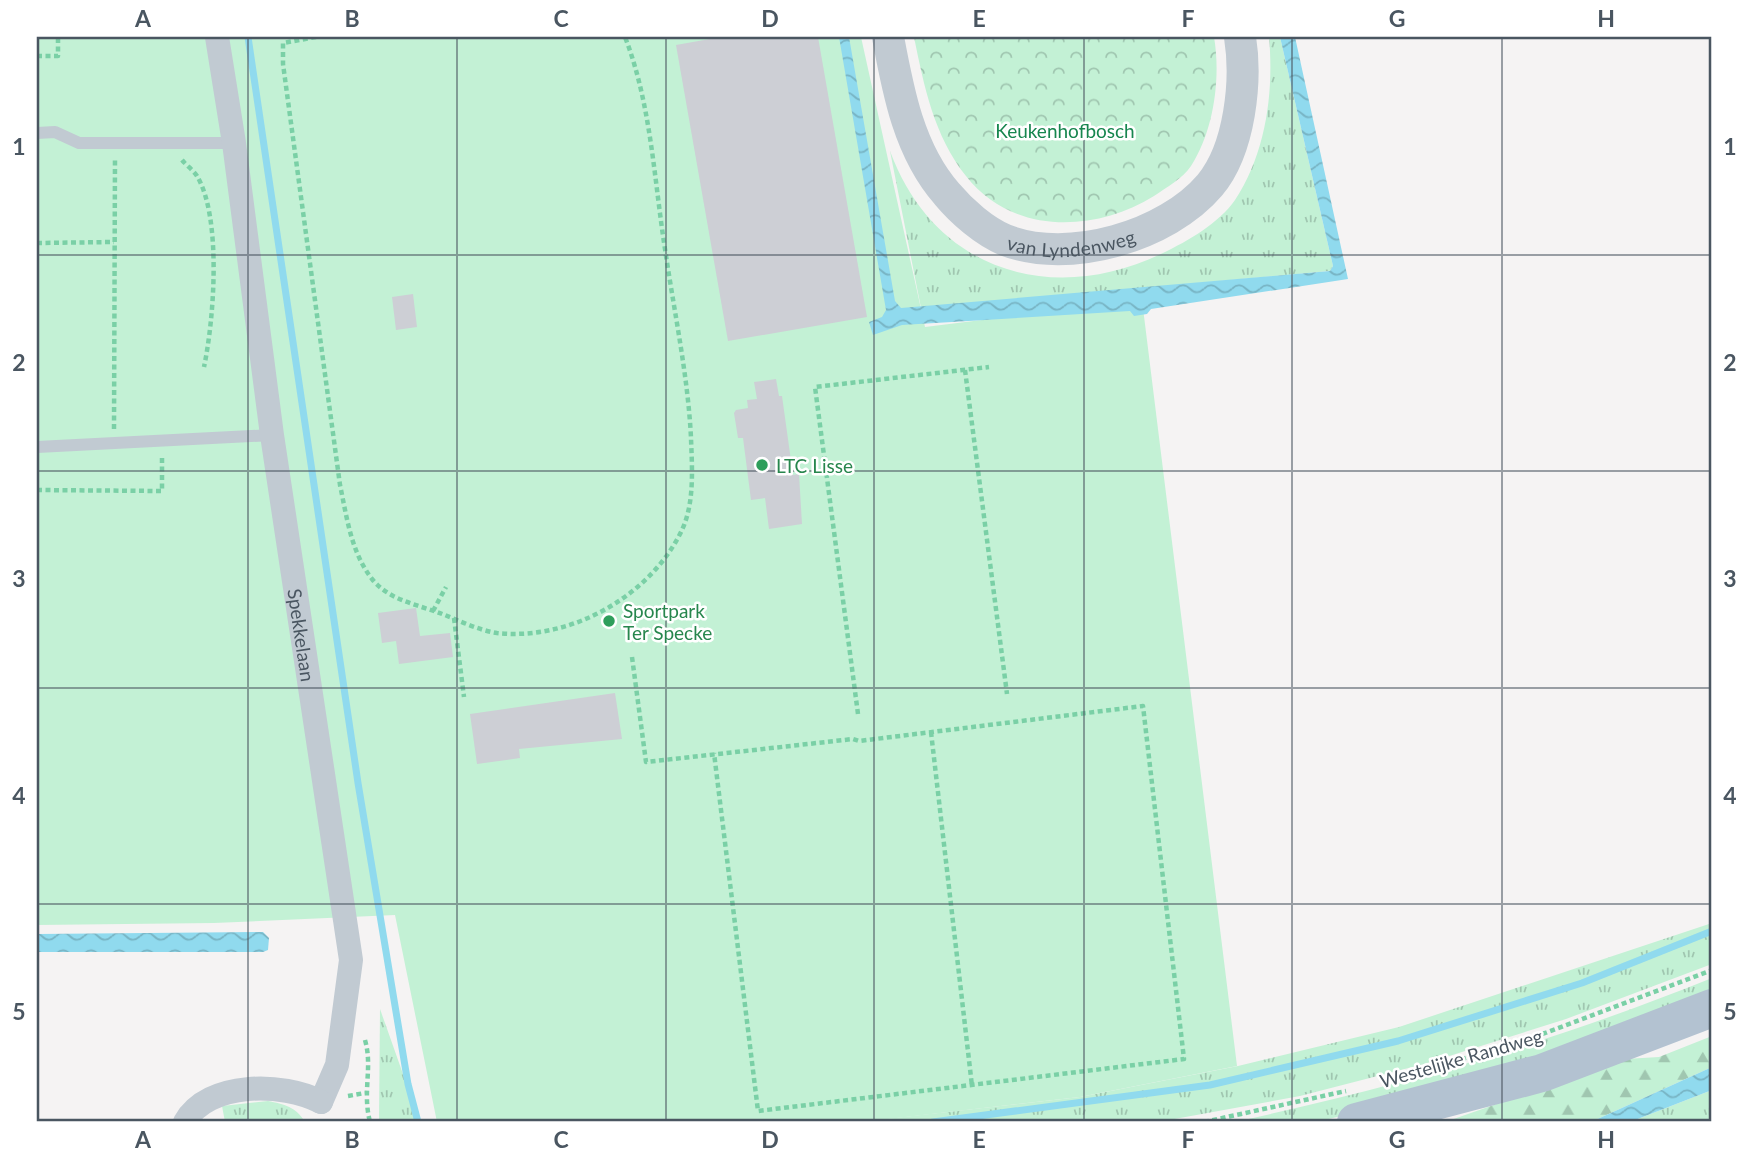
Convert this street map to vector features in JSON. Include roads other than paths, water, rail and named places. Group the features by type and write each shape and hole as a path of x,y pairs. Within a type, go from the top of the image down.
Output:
{"main road":[{"name":"Westelijke Randweg","path":"1354,1106 1542,1073 1712,1008"}],"street":[{"name":"Spekkelaan","path":"217,37 234,143 272,435 351,960 337,1066 325,1112"},
{"name":"van Lyndenweg","path":"888,37 909,124 922,157 946,194 975,221 1004,239 1035,248 1067,249 1130,237 1190,204 1211,184 1229,150 1238,114 1243,62 1240,37"},
{"path":"185,1122 193,1108 207,1098 226,1093 279,1088 302,1092 325,1112"}],"lane":[{"path":"37,133 55,132 79,143 234,143"},
{"path":"37,447 272,435"}],"water":[{"path":"839,37 849,37 895,301 901,308 1330,271 1333,266 1280,37 1295,37 1348,279 1151,309 1147,314 1134,316 1130,311 902,325 873,335 869,322 882,317 886,310"},
{"path":"263,932 269,938 268,950 263,952 37,952 37,934"},
{"path":"1712,1067 1712,1090 1630,1122 1591,1122"}],"waterway":[{"path":"248,37 358,783 408,1084 418,1122"},
{"path":"933,1122 1210,1085 1398,1041 1582,983 1712,931"}],"place":[{"name":"LTC Lisse","path":"762,465"},
{"name":"Sportpark Ter Specke","path":"609,621"}],"park label":[{"name":"Keukenhofbosch","path":"1065,130"}]}
